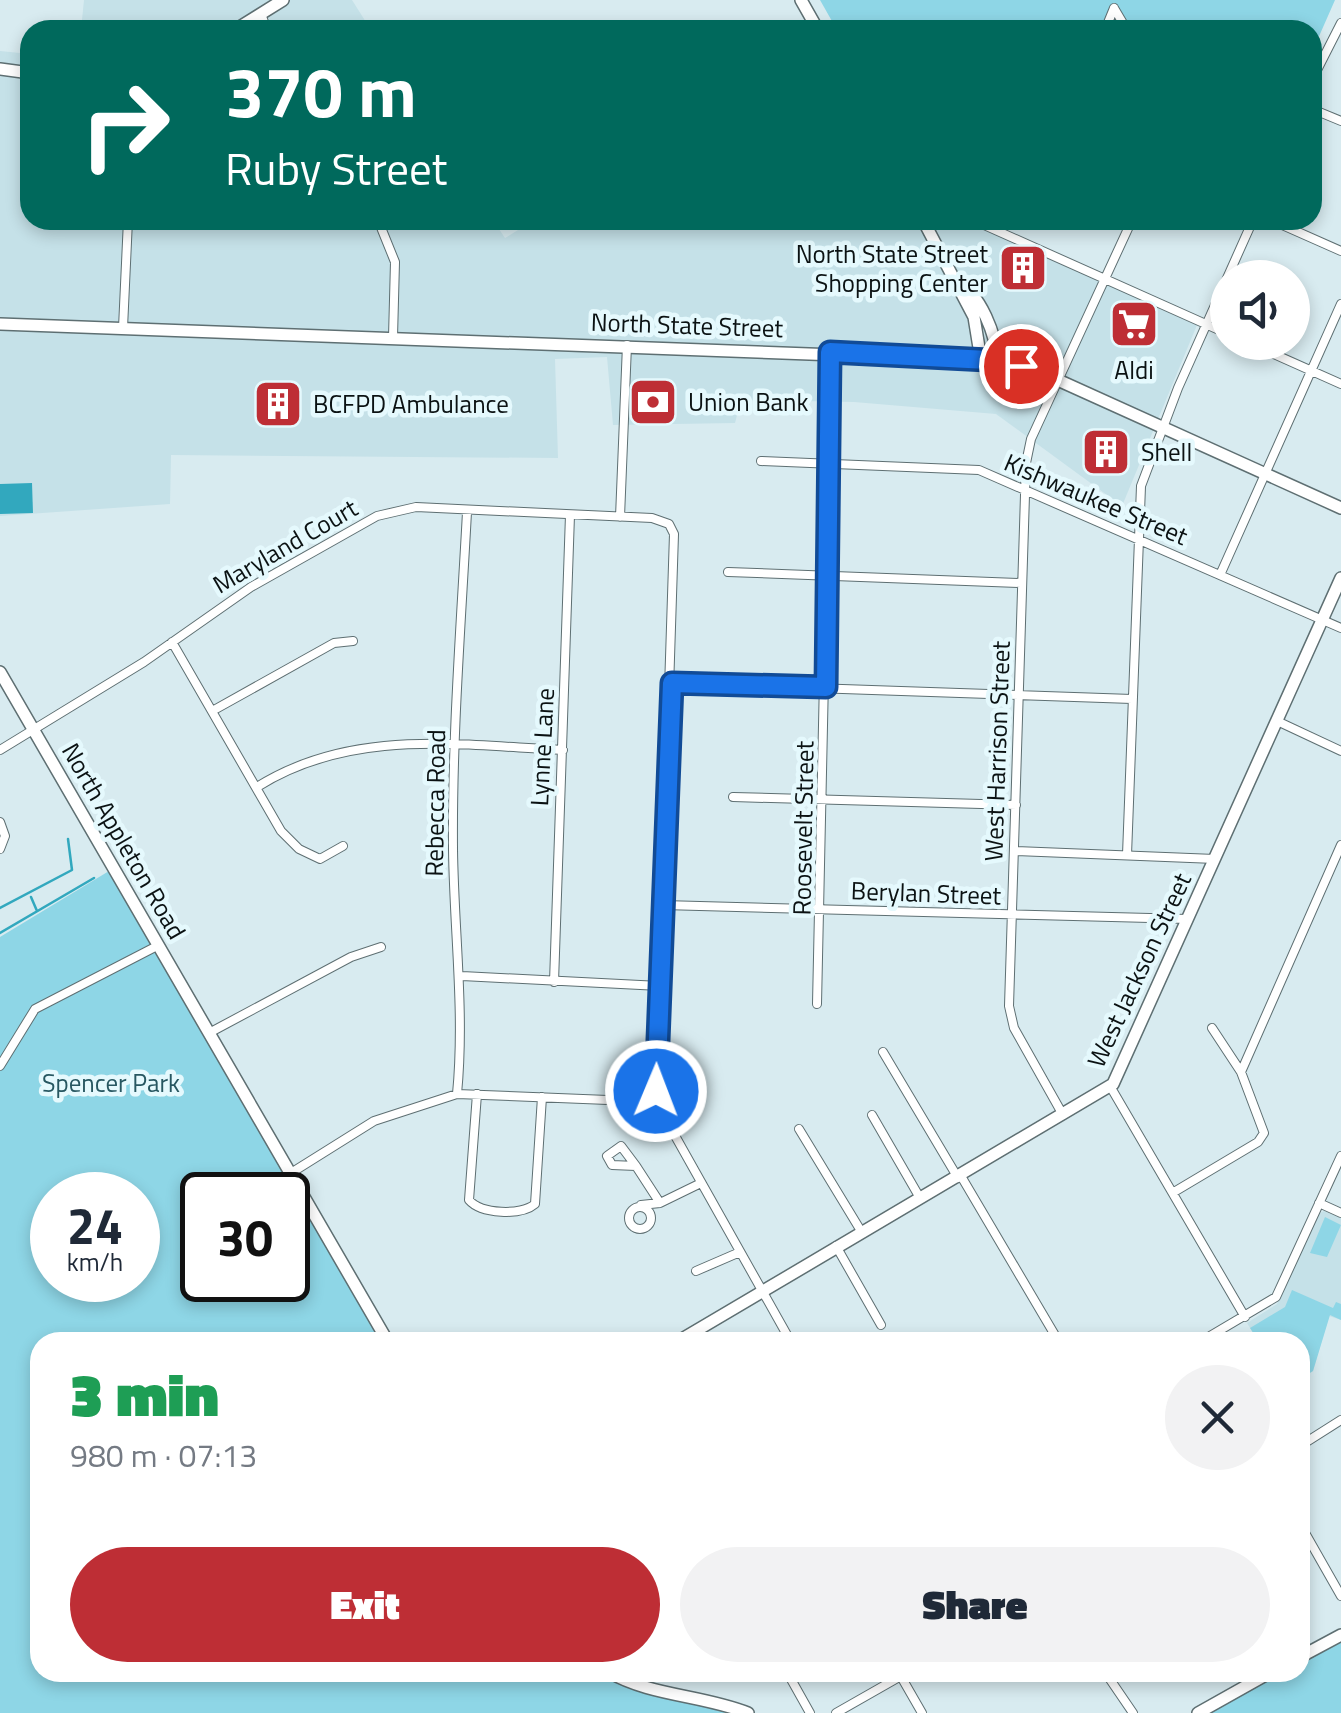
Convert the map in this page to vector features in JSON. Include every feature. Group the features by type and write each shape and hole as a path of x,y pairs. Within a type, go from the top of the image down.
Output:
{"main road":[{"path":"251,20 283,0"},
{"path":"929,230 977,327 981,360"},
{"path":"958,283 967,287 990,327 998,361"},
{"name":"North State Street","path":"0,324 998,361 1060,381 1341,508"},
{"name":"West Jackson Street","path":"695,1332 1110,1086 1341,578"},
{"name":"North Appleton Road","path":"0,672 290,1172"},
{"name":"North Appleton Road","path":"310,1206 382,1332"},
{"path":"1310,1652 1341,1635"},
{"path":"635,1682 716,1700 748,1713"},
{"path":"1198,1713 1246,1682"}],"street":[{"path":"1109,20 1114,8 1121,20"},
{"path":"261,14 263,20"},
{"path":"1322,60 1341,23"},
{"path":"122,328 127,230"},
{"path":"382,230 395,262 393,337"},
{"path":"998,230 1210,326"},
{"name":"West Harrison Street","path":"1063,1115 1014,1028 1009,1006 1024,488 1031,439 1127,230"},
{"path":"1127,855 1141,486 1248,230"},
{"path":"1293,230 1341,251"},
{"path":"1220,575 1341,304"},
{"path":"620,516 627,345"},
{"name":"Roosevelt Street","path":"817,1004 830,352"},
{"path":"1287,360 1341,384"},
{"name":"Kishwaukee Street","path":"762,461 979,470 1341,628"},
{"name":"Maryland Court","path":"0,750 172,642 251,586 377,516 416,508 620,516 660,519 672,527 672,683"},
{"name":"Rebecca Road","path":"456,1094 462,976 454,914 457,745 467,512"},
{"name":"Lynne Lane","path":"554,982 570,515"},
{"path":"728,572 1022,583"},
{"path":"172,642 281,831 299,849 320,859 343,846"},
{"path":"214,710 334,643 354,642"},
{"path":"785,1332 658,1102 655,1081 672,683 1132,698"},
{"path":"1278,722 1341,751"},
{"path":"257,787 296,765 346,748 457,745 563,750"},
{"path":"733,796 1016,806"},
{"path":"0,822 2,845"},
{"path":"1241,1072 1341,845"},
{"path":"1015,851 1215,859"},
{"name":"Berylan Street","path":"663,905 1188,920"},
{"path":"0,1066 34,1009 159,945"},
{"path":"210,1032 352,956 381,947"},
{"path":"462,976 660,986"},
{"path":"1174,1192 1258,1142 1264,1133 1241,1072 1212,1028"},
{"path":"883,1052 1053,1332"},
{"path":"1110,1086 1245,1317"},
{"path":"293,1172 374,1120 456,1094 658,1102"},
{"path":"477,1094 469,1200 478,1209 503,1211 526,1211 535,1204 542,1097"},
{"path":"872,1115 920,1198"},
{"path":"798,1129 861,1231"},
{"path":"1218,1332 1276,1297 1341,1156"},
{"path":"636,1166 660,1204"},
{"path":"641,1205 660,1204 701,1182"},
{"path":"1318,1203 1341,1213"},
{"path":"836,1246 881,1325"},
{"path":"696,1271 740,1252"},
{"path":"1310,1440 1341,1420"},
{"path":"1310,1542 1341,1596"},
{"path":"793,1682 810,1713"},
{"path":"836,1713 888,1682"},
{"path":"906,1682 922,1713"},
{"path":"1111,1682 1133,1713"}],"shaded area":[{"path":"84,0 352,0 365,20 82,20"},
{"path":"0,51 20,53 20,230 500,230 505,238 518,230 990,230 1197,325 1122,506 996,414 854,402 741,400 735,423 613,425 607,357 555,359 558,458 171,455 170,504 0,516"},
{"path":"32,483 33,513 0,514 0,484"},
{"path":"1324,1211 1341,1218 1341,1320 1329,1316 1310,1373 1310,1332 1253,1332 1247,1323 1277,1304 1318,1214"}],"green space":[{"path":"820,0 1335,0 1322,30 1322,20 831,20"},
{"name":"Spencer Park","path":"114,868 291,1172 180,1172 180,1302 310,1302 310,1205 384,1332 30,1332 30,1682 649,1682 744,1713 0,1713 0,937"},
{"path":"1325,1217 1341,1225 1327,1257 1310,1253"},
{"path":"1292,1290 1333,1308 1336,1302 1341,1304 1341,1320 1330,1315 1310,1373 1310,1332 1253,1332 1250,1328 1285,1307"},
{"path":"1341,1635 1341,1713 1199,1713 1256,1682 1310,1682 1310,1652"}],"waterway":[{"path":"0,908 72,870 68,839"},
{"path":"0,933 94,878"},
{"path":"31,897 37,911"}],"place":[{"name":"North State Street Shopping Center","path":"1023,268"},
{"name":"Aldi","path":"1134,324"},
{"name":"Union Bank","path":"653,402"},
{"name":"BCFPD Ambulance","path":"278,404"},
{"name":"Shell","path":"1106,452"}],"route":[{"path":"656,1091 672,683 826,687 830,352 988,360 1021,366"}]}
